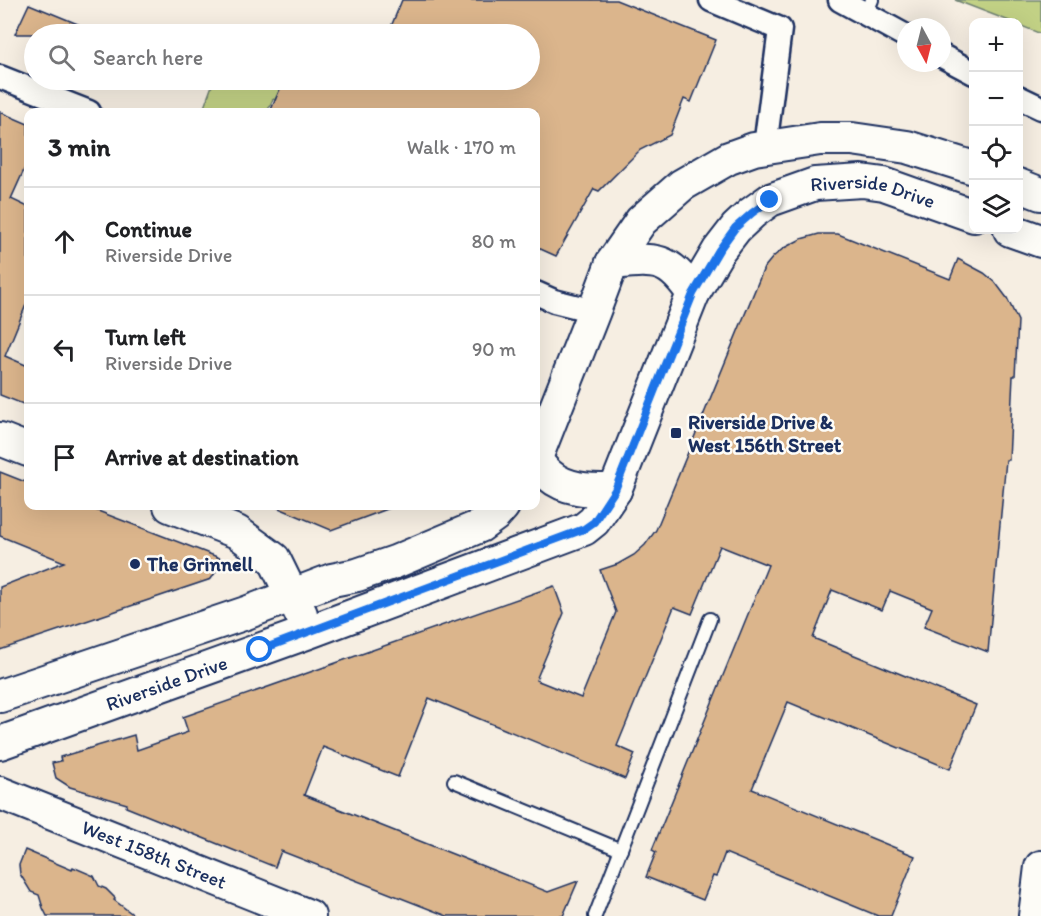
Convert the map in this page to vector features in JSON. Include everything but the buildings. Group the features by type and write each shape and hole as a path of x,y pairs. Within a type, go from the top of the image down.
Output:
{"main road":[{"path":"540,449 612,263 640,221 682,185 729,158 765,147 820,139 852,139 907,147 969,166"},
{"name":"Riverside Drive","path":"0,743 309,632 584,529 594,522 615,490 693,294 735,228 770,200 815,184 862,181 884,184 969,214"},
{"path":"1023,187 1041,194"},
{"path":"1022,234 1041,241"},
{"path":"612,263 650,261 662,264 673,269 682,277 693,294"},
{"path":"0,439 24,448"},
{"path":"540,464 550,476 570,487 615,490"},
{"path":"180,510 237,532 274,559 309,632"},
{"name":"Riverside Drive","path":"0,696 292,597 332,580 357,575 395,562 480,526 499,510"},
{"name":"West 158th Street","path":"0,793 309,916"},
{"path":"1035,916 1041,867"}],"street":[{"path":"711,0 780,29 765,147"},
{"path":"840,0 869,7 897,29"},
{"path":"951,61 972,72"},
{"path":"0,76 24,86"},
{"path":"35,90 79,108"},
{"path":"1023,99 1041,108"},
{"path":"540,295 554,301 594,311"}],"lane":[{"path":"595,916 710,619"},
{"path":"454,781 621,850"}],"green space":[{"path":"955,0 1041,0 1041,34 1023,27 1023,18 1002,18"},
{"path":"210,90 280,90 269,108 204,108"}],"place":[{"name":"Riverside Drive & West 156th Street","path":"676,433"},
{"name":"The Grinnell","path":"135,564"}],"route":[{"path":"260,650 584,529 594,522 615,490 693,294 735,228 770,200"}]}
